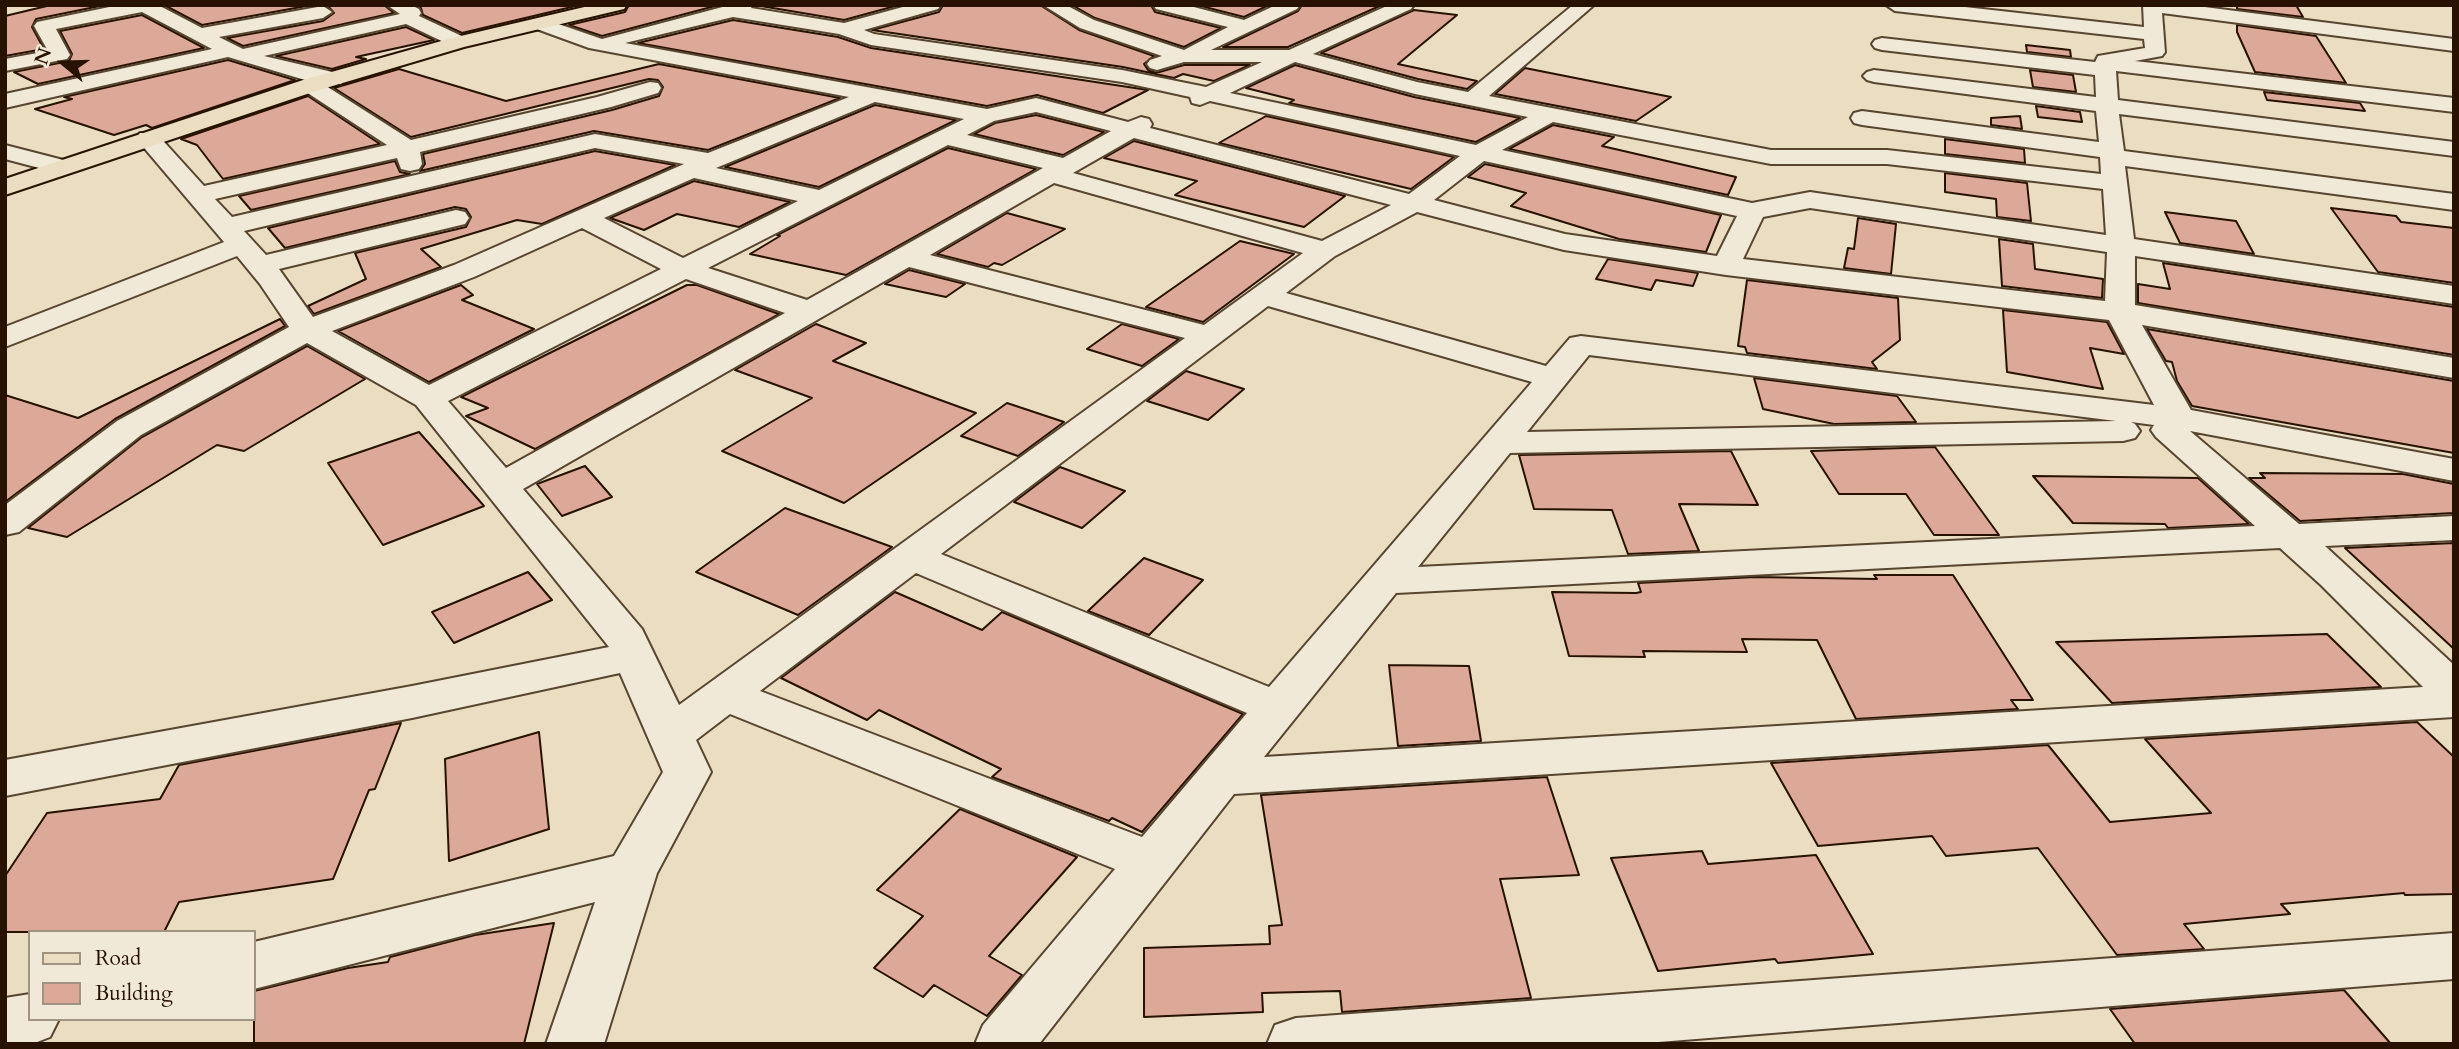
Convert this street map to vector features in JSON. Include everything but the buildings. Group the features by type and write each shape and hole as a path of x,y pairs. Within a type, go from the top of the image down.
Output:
{"main road":[{"path":"5,187 322,82 459,42 541,24 588,8 618,5"}],"street":[{"path":"843,29 932,5"},
{"path":"1052,5 1100,28 1182,56 1295,56 1415,88 1771,157 1887,157 2113,164"},
{"path":"428,398 987,116 1036,105 1182,56 1291,5"},
{"path":"501,486 1129,129 1405,5"},
{"path":"1472,99 1586,5"},
{"path":"1852,157 1894,5 2152,15 2454,45"},
{"path":"98,80 55,46 44,26 143,6 237,53 322,82 407,148 414,186"},
{"path":"1100,28 1166,6 1247,26"},
{"path":"201,34 307,9 342,8"},
{"path":"5,101 98,80 358,30 406,12 438,8"},
{"path":"596,44 738,8 843,29 871,38 1122,76 1752,211 1810,200 2454,295"},
{"path":"307,9 358,30"},
{"path":"406,12 459,42"},
{"path":"2152,15 2155,52 2105,60 2121,247 2120,312 2173,424 2454,691"},
{"path":"541,24 596,44 987,116"},
{"path":"28,40 55,46"},
{"path":"1882,44 2454,105"},
{"path":"5,65 55,46"},
{"path":"1874,76 2454,149"},
{"path":"197,195 603,102 650,88"},
{"path":"1348,125 1415,88"},
{"path":"5,524 130,428 307,330 464,271 701,166 873,95"},
{"path":"1036,105 1564,242 1726,266 2120,312 2454,368"},
{"path":"670,735 1325,250 1414,203 1478,154 1550,114"},
{"path":"1863,118 2113,164 2454,202"},
{"path":"946,136 1325,250"},
{"path":"148,138 242,245 307,330 428,398 626,639 688,772 631,872 575,1044"},
{"path":"5,338 242,245 414,186 595,141 823,199"},
{"path":"5,152 62,167"},
{"path":"1810,200 1816,157"},
{"path":"1726,266 1752,211"},
{"path":"242,245 456,218"},
{"path":"582,218 683,269 810,311"},
{"path":"905,257 1208,335"},
{"path":"1264,296 1553,378"},
{"path":"1004,1044 1220,777 1581,345 2173,424 2454,470"},
{"path":"1499,443 2173,424"},
{"path":"1384,581 2454,527"},
{"path":"911,556 1277,708"},
{"path":"5,778 398,704 634,656"},
{"path":"724,694 1152,862"},
{"path":"1220,777 2454,701"},
{"path":"256,965 631,872"},
{"path":"1296,1044 2454,957"},
{"path":"5,1024 28,1019"}]}
